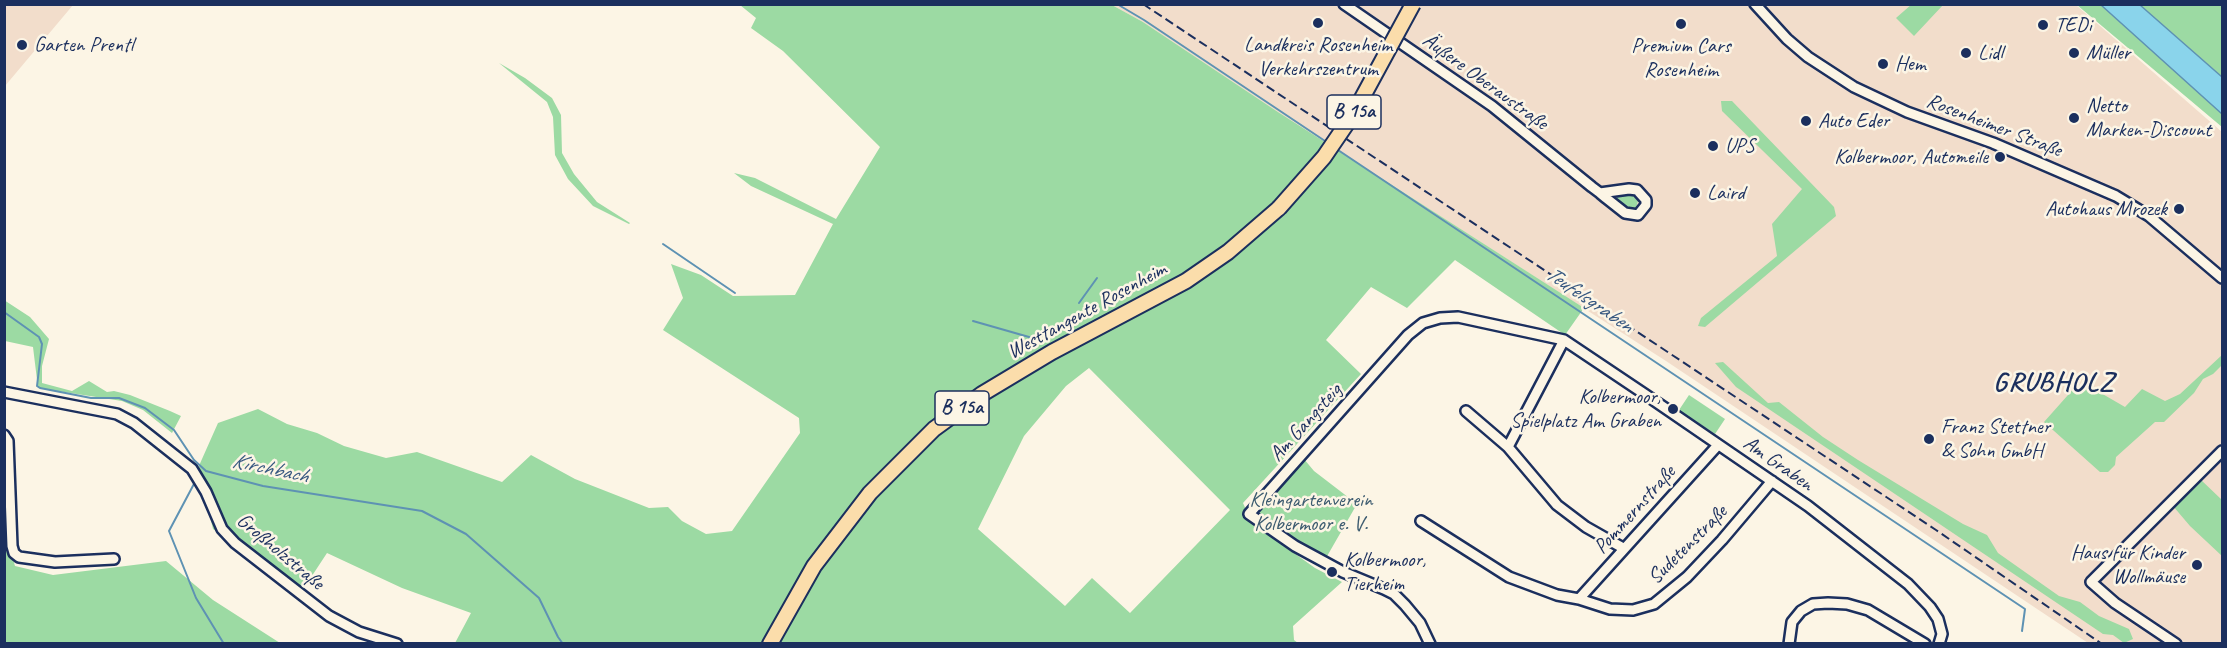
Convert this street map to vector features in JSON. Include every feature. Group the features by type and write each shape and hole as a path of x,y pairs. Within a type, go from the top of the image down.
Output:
{"highway":[{"name":"Westtangente Rosenheim","path":"770,644 820,556 870,492 934,429 982,394 1052,352 1186,281 1228,252 1279,208 1317,165 1349,121 1413,4"}],"street":[{"name":"Äußere Oberaustraße","path":"1344,4 1492,106 1600,193 1630,215 1638,215 1646,205 1646,200 1637,190 1600,193"},
{"name":"Rosenheimer Straße","path":"1755,4 1787,39 1808,57 1854,87 1907,112 1993,143 2116,196 2149,216 2223,278"},
{"name":"Am Gangsteig","path":"1430,644 1420,623 1394,594 1343,572 1296,546 1249,514 1408,335 1423,323 1440,318 1458,317 1564,340"},
{"name":"Am Graben","path":"1564,340 1772,481 1908,584 1938,619 1942,634 1939,644"},
{"path":"1508,447 1564,340"},
{"name":"Großholzstraße","path":"4,392 117,414 134,423 192,469 206,492 222,529 235,543 329,616 359,632 397,644"},
{"path":"1466,411 1508,447 1557,505 1586,527 1623,548"},
{"path":"4,435 8,441 14,553 19,557 55,562 114,559"},
{"name":"Pommernstraße","path":"1579,599 1718,445"},
{"path":"2176,644 2115,603 2091,582 2223,451"},
{"name":"Sudetenstraße","path":"1421,521 1509,577 1557,595 1610,609 1633,610 1654,604 1687,577 1772,481"},
{"path":"1789,644 1792,622 1801,611 1813,604 1828,603 1847,604 1868,610 1925,644"}],"shaded area":[{"name":"Garten Prentl","path":"4,5 73,5 5,86"},
{"path":"1112,5 2076,5 2222,132 2222,643 2088,643 1666,361 1278,112 1143,22"}],"green space":[{"path":"1912,4 1943,5 1914,36 1896,18"},
{"path":"740,5 1112,5 1143,22 1278,112 1584,308 1565,335 1455,260 1407,308 1371,287 1326,340 1361,374 1243,503 1252,523 1315,568 1342,582 1293,626 1294,640 1298,643 455,643 471,613 402,588 327,553 302,591 213,529 198,468 218,423 258,409 287,424 317,433 344,446 386,458 417,452 502,482 531,455 575,479 649,508 668,507 682,521 706,534 732,531 800,433 799,418 663,330 683,298 671,264 701,275 733,296 795,295 833,224 751,186 734,173 755,178 836,219 880,147 783,51 751,28 756,18","holes":["1089,368 1230,510 1130,613 1092,578 1065,606 978,529 1024,436 1066,386"]},
{"path":"2077,5 2222,5 2222,127"},
{"path":"499,63 525,78 552,98 561,115 562,153 574,174 597,202 629,224 593,206 568,179 555,155 553,117 547,102"},
{"path":"1721,101 1732,101 1834,207 1836,216 1705,327 1698,326 1701,318 1777,256 1772,224 1802,189 1722,111"},
{"path":"1628,194 1636,197 1638,201 1636,208 1632,210 1616,199 1617,195"},
{"path":"4,300 30,317 49,339 42,366 42,383 72,391 89,381 107,392 114,391 130,395 181,416 172,433 143,410 122,401 38,388 33,347 5,341"},
{"path":"2222,355 2222,365 2213,374 2203,379 2194,393 2164,422 2155,422 2116,457 2115,465 2108,472 2100,472 2044,422 2076,386 2087,385 2125,407 2142,389 2165,401 2180,394"},
{"path":"1723,362 1768,403 1779,402 1823,437 1858,460 1963,524 1987,535 1998,553 2059,596 2080,602 2099,616 2129,629 2133,639 2124,643 2113,635 2103,634 1736,387 1715,363"},
{"path":"1689,395 1725,419 1715,434 1679,410"},
{"name":"Kleingartenverein Kolbermoor e. V.","path":"1304,459 1314,471 1357,504 1326,558 1308,550 1258,512"},
{"path":"2200,479 2222,500 2222,556 2190,526 2173,506"},
{"path":"4,528 15,566 53,575 166,561 213,600 280,643 5,643"}],"water":[{"path":"2101,5 2140,5 2222,77 2222,114"}],"waterway":[{"name":"Teufelsgraben","path":"1117,4 1328,143"},
{"name":"Teufelsgraben","path":"1335,148 2025,609 2022,631"},
{"path":"663,244 735,293"},
{"path":"1079,303 1097,278"},
{"name":"Kirchbach","path":"4,312 39,337 42,344 37,386 40,388 91,398 119,398 145,408 174,430 194,460 206,471 263,486 422,511 466,534 539,598 563,644"},
{"path":"973,321 1043,341 1051,334"},
{"path":"195,482 169,531 196,598 224,644"}],"railway":[{"path":"1143,4 1936,530 2102,644"}],"place":[{"name":"Landkreis Rosenheim Verkehrszentrum","path":"1318,23"},
{"name":"Premium Cars Rosenheim","path":"1681,24"},
{"name":"TEDi","path":"2043,25"},
{"name":"Garten Prentl","path":"22,45"},
{"name":"Lidl","path":"1966,53"},
{"name":"Müller","path":"2074,53"},
{"name":"Hem","path":"1883,64"},
{"name":"Netto Marken-Discount","path":"2074,118"},
{"name":"Auto Eder","path":"1806,121"},
{"name":"UPS","path":"1713,146"},
{"name":"Kolbermoor, Automeile","path":"2000,157"},
{"name":"Laird","path":"1695,193"},
{"name":"Autohaus Mrozek","path":"2179,209"},
{"name":"Kolbermoor, Spielplatz Am Graben","path":"1673,409"},
{"name":"Franz Stettner & Sohn GmbH","path":"1929,439"},
{"name":"Haus für Kinder Wollmäuse","path":"2197,565"},
{"name":"Kolbermoor, Tierheim","path":"1332,572"}],"district":[{"name":"GRUBHOLZ","path":"2054,383"}]}
